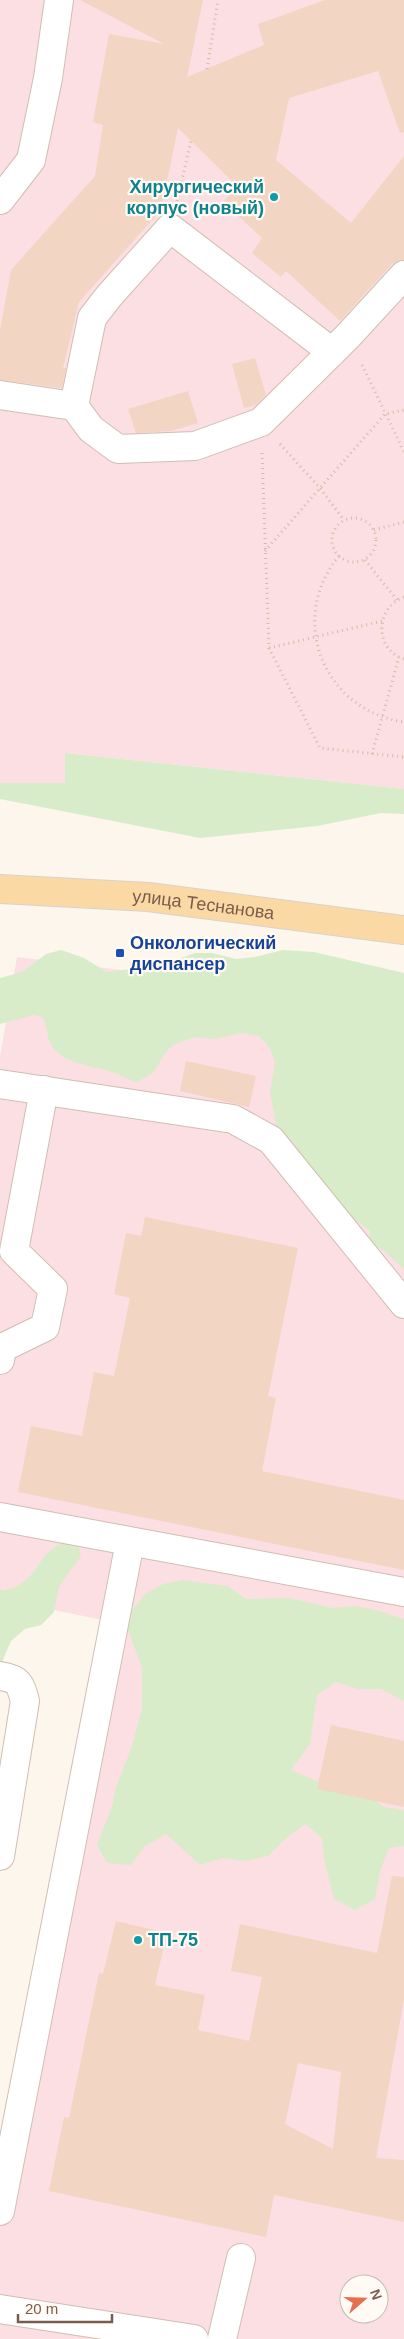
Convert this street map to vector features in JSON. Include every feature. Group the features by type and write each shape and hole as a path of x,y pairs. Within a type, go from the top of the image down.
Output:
{"main road":[{"name":"улица Теснанова","path":"0,888 148,896 404,930"}],"lane":[{"path":"0,200 31,160 48,78 58,0"},
{"path":"74,406 92,318 109,296 170,228 340,344"},
{"path":"0,395 74,406 91,429 118,449 195,446 261,422 340,344 404,275"},
{"path":"0,1084 233,1119 271,1140 404,1304"},
{"path":"0,1360 2,1348 45,1327 54,1289 14,1251 44,1090"},
{"path":"0,1517 404,1592"},
{"path":"0,2211 130,1542"},
{"path":"0,1676 14,1678 21,1686 25,1701 0,1856"},
{"path":"222,2339 241,2258"},
{"path":"0,2309 194,2339"}],"path":[{"path":"207,69 218,0"},
{"path":"170,228 191,141"},
{"path":"340,344 385,414 404,452"},
{"path":"265,552 385,414 404,410"},
{"path":"261,422 320,488 344,520"},
{"path":"261,422 269,648 320,748 404,757"},
{"path":"358,518 370,524 374,530 376,536 374,550 365,560 352,562 339,556 332,537 334,530 344,520 358,518"},
{"path":"374,530 404,522"},
{"path":"339,556 328,570 316,601 315,637 324,666 343,694 371,713 404,722"},
{"path":"365,560 397,600"},
{"path":"404,597 397,600 386,611 382,621 381,632 384,642 399,657 404,658"},
{"path":"269,648 382,621"},
{"path":"372,754 399,657"}],"shaded area":[{"path":"0,0 404,0 404,789 65,753 65,783 0,783"},
{"path":"17,957 404,1005 404,2339 0,2339 0,2169 103,1620 0,1599 0,1057"}],"green space":[{"path":"65,753 404,789 404,814 381,813 317,826 200,838 0,799 0,783 65,783"},
{"path":"61,950 84,958 107,972 130,969 152,962 169,962 195,953 212,953 236,959 255,957 283,950 314,952 404,973 404,1269 383,1250 369,1242 370,1231 344,1211 305,1160 277,1130 270,1092 275,1063 270,1048 259,1036 242,1033 214,1039 196,1037 177,1043 168,1049 153,1073 137,1082 64,1057 52,1046 42,1017 34,1015 0,1024 0,978 22,972 46,954"},
{"path":"76,1539 81,1556 59,1586 54,1612 41,1625 25,1629 11,1641 4,1657 0,1675 0,1589 3,1591 23,1582 52,1550 60,1544"},
{"path":"183,1580 228,1586 246,1599 289,1598 333,1608 355,1606 376,1610 404,1619 404,1701 381,1689 358,1689 336,1682 317,1695 310,1744 291,1770 323,1784 365,1792 384,1807 404,1810 404,1846 389,1848 380,1871 375,1899 355,1910 334,1899 324,1859 322,1838 305,1824 285,1839 268,1856 245,1861 223,1858 200,1865 166,1834 145,1846 131,1865 107,1863 97,1845 112,1807 116,1787 131,1749 142,1709 142,1668 128,1630 132,1610 145,1594 163,1584"}],"building":[{"name":"Хирургический корпус (новый)","path":"80,0 203,0 187,77 264,45 258,24 325,0 404,0 404,132 400,133 378,71 289,98 276,160 351,223 404,156 404,260 392,264 340,321 286,271 281,277 252,253 262,238 223,202 237,186 178,128 161,210 79,302 63,368 66,368 62,388 0,380 0,330 11,270 95,176 103,125 93,122 109,34 164,44"},
{"path":"255,358 266,395 256,405 244,408 232,364"},
{"path":"188,391 198,423 171,431 136,433 128,409"},
{"path":"186,1061 256,1076 249,1107 180,1091"},
{"path":"145,1217 298,1248 268,1396 276,1398 262,1471 404,1500 404,1570 18,1492 31,1426 82,1436 94,1372 114,1376 130,1298 114,1294 126,1233 141,1236"},
{"path":"331,1725 404,1741 404,1807 317,1789"},
{"path":"392,1876 404,1877 404,1999 376,2158 404,2160 404,2222 274,2195 266,2237 49,2191 64,2117 69,2118 99,1973 103,1974 116,1921 167,1933 155,1985 205,1995 198,2030 249,2041 262,1977 231,1971 240,1924 377,1953","holes":["298,2063 341,2072 333,2149 285,2124"]}],"place":[{"name":"Хирургический корпус (новый)","path":"274,197"},
{"name":"Онкологический диспансер","path":"120,953"},
{"name":"ТП-75","path":"138,1940"}]}
